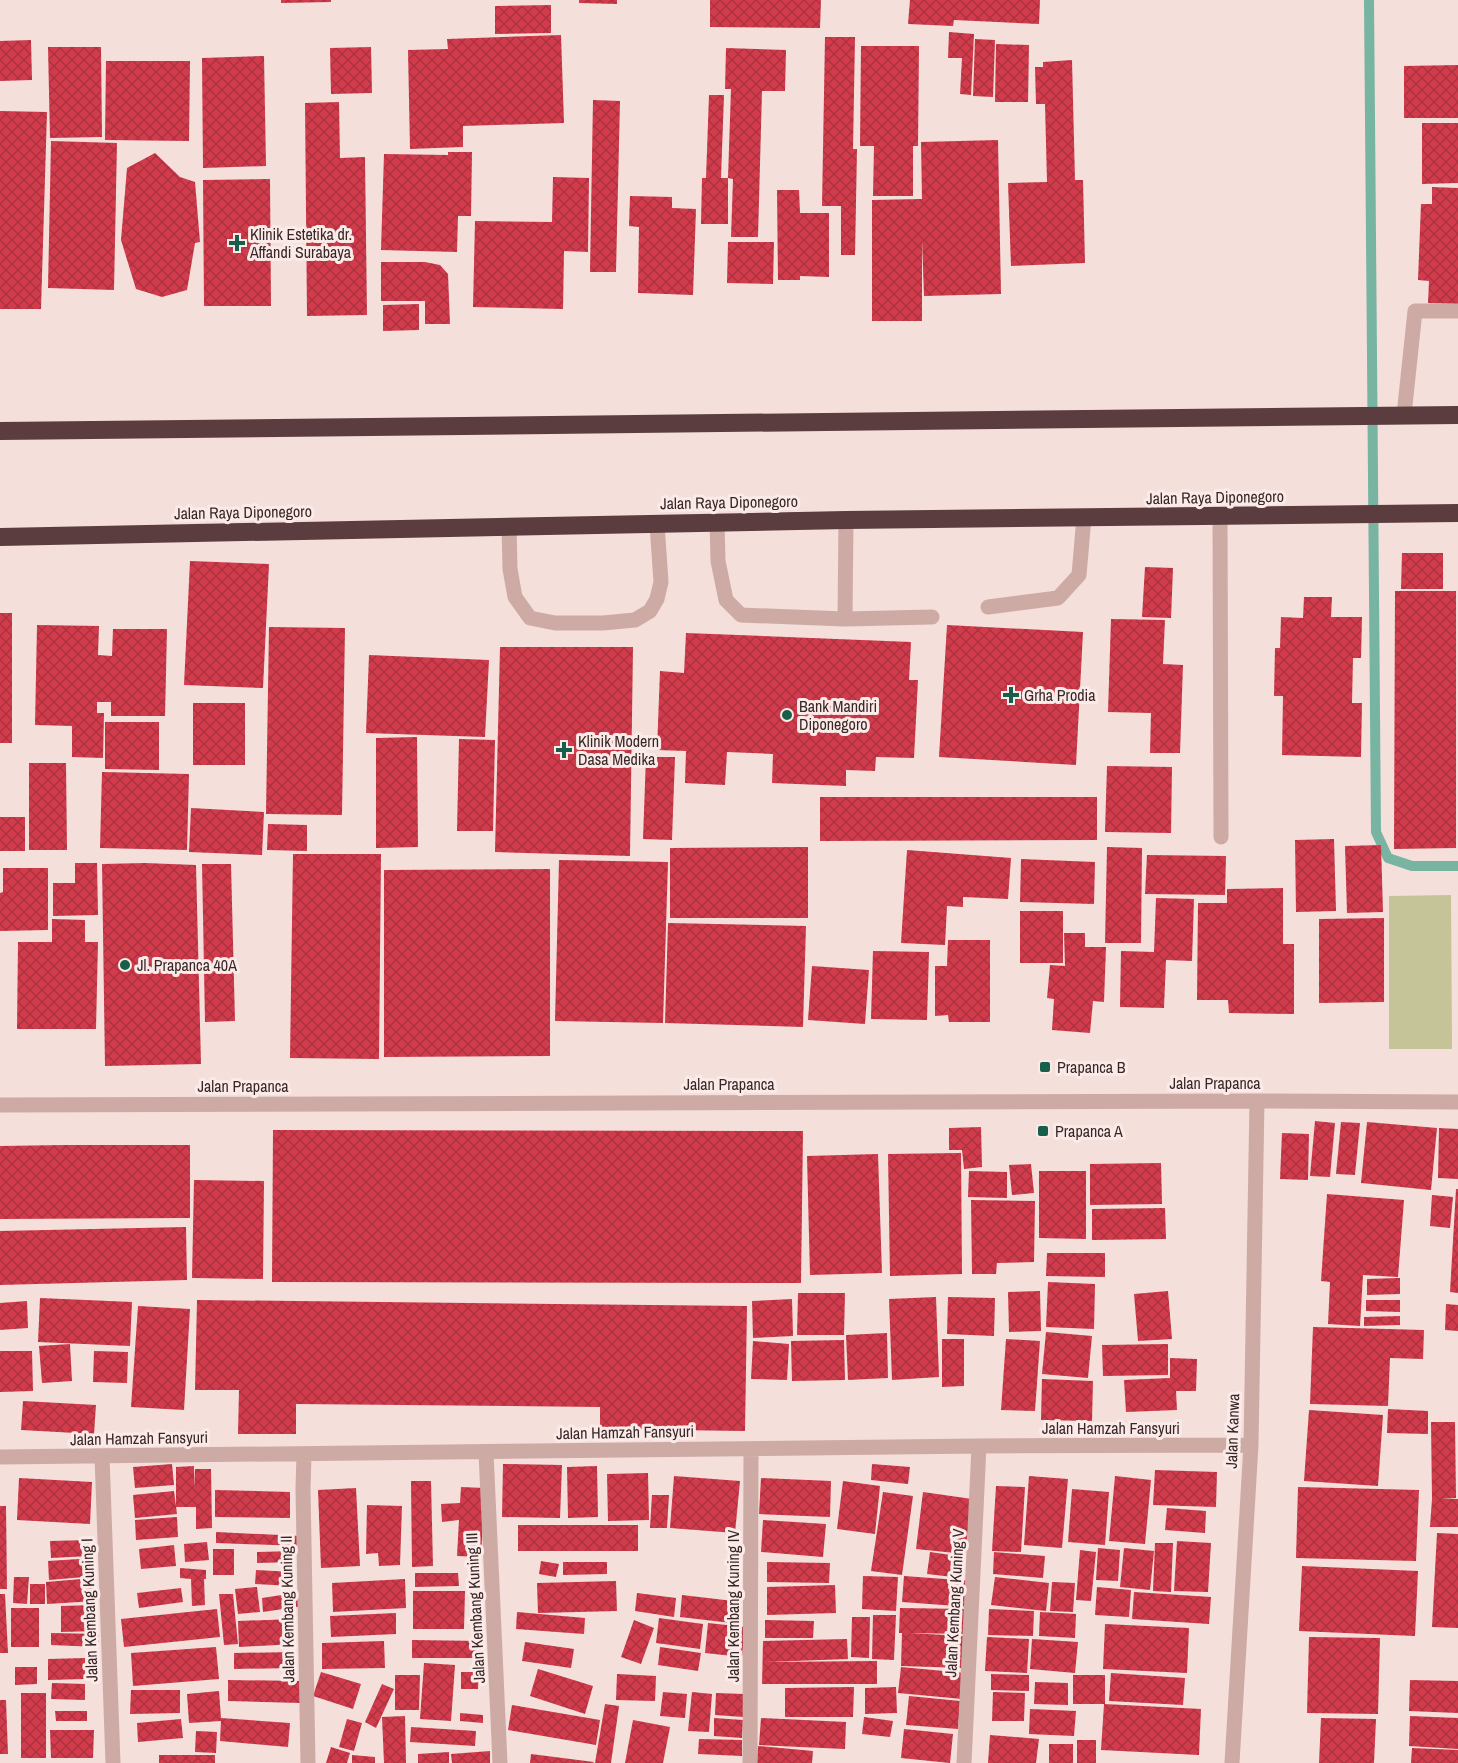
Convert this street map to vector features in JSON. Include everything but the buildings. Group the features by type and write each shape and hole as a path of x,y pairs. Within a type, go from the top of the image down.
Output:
{"highway":[{"path":"0,431 1458,415"},
{"name":"Jalan Raya Diponegoro","path":"0,537 717,522 1458,513"}],"street":[{"path":"1404,415 1415,311 1458,311"},
{"path":"1220,516 1221,837"},
{"path":"988,607 1058,598 1079,575 1084,517"},
{"path":"845,619 846,520"},
{"path":"717,522 718,561 726,600 741,615 845,619 932,617"},
{"path":"508,526 510,569 515,597 530,618 555,623 603,623 635,620 650,611 657,599 661,582 657,524"},
{"name":"Jalan Kanwa","path":"1232,1763 1251,1445 1257,1101"},
{"name":"Jalan Prapanca","path":"0,1105 1458,1102"},
{"name":"Jalan Hamzah Fansyuri","path":"0,1457 1251,1445"},
{"name":"Jalan Kembang Kuning V","path":"964,1763 979,1446"},
{"name":"Jalan Kembang Kuning IV","path":"750,1763 751,1449"},
{"name":"Jalan Kembang Kuning III","path":"486,1452 500,1763"},
{"name":"Jalan Kembang Kuning II","path":"304,1454 308,1763"},
{"name":"Jalan Kembang Kuning I","path":"102,1456 113,1763"}],"green space":[{"path":"1451,895 1452,1049 1389,1049 1389,896"}],"waterway":[{"path":"1369,0 1376,832 1388,858 1412,866 1458,866"}],"place":[{"name":"Klinik Estetika dr. Affandi Surabaya","path":"237,243"},
{"name":"Grha Prodia","path":"1011,695"},
{"name":"Bank Mandiri Diponegoro","path":"787,715"},
{"name":"Klinik Modern Dasa Medika","path":"564,750"},
{"name":"Jl. Prapanca 40A","path":"125,965"},
{"name":"Prapanca B","path":"1045,1067"},
{"name":"Prapanca A","path":"1043,1131"}]}
